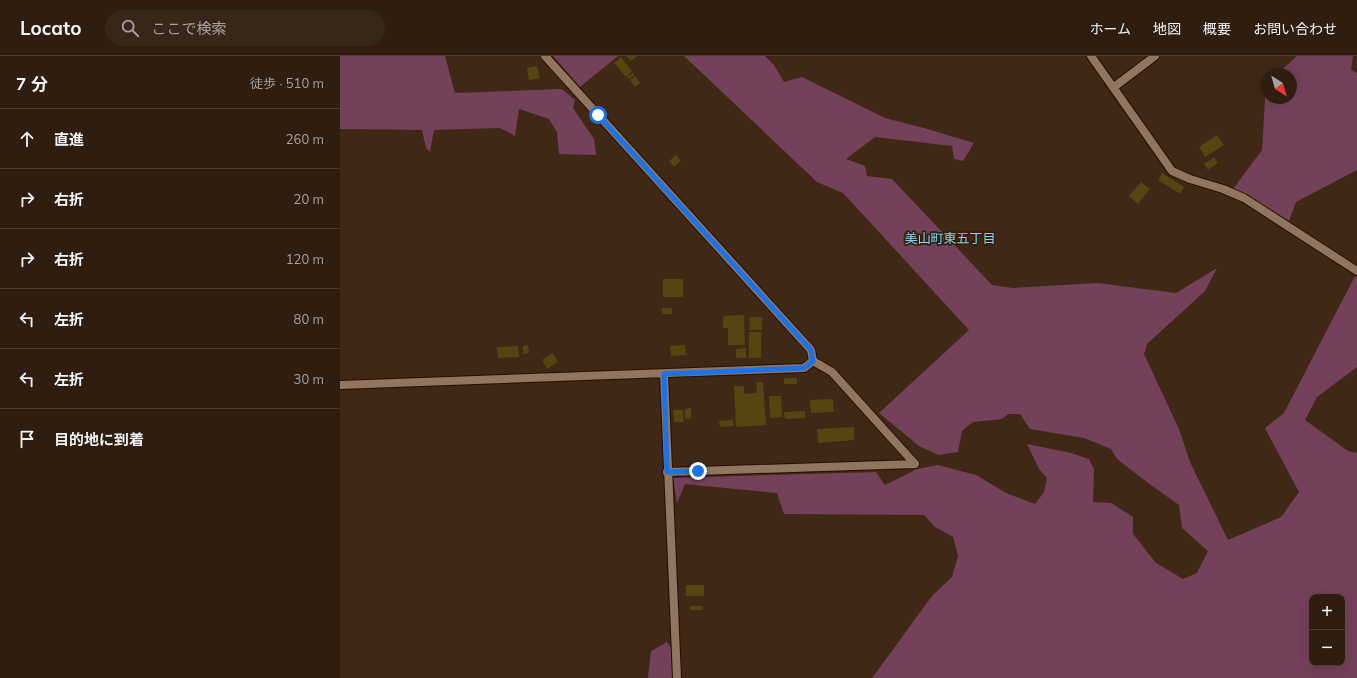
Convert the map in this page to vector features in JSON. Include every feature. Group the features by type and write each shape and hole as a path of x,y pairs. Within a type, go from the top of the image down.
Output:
{"street":[{"path":"545,56 811,350 813,361 832,372 916,464 667,472"},
{"path":"1091,56 1172,171 1190,179 1224,189 1248,200 1357,271"},
{"path":"1114,87 1155,56"},
{"path":"340,386 804,368 813,361"},
{"path":"664,374 677,678"}],"shaded area":[{"path":"340,56 445,56 455,93 562,89 575,100 573,108 594,139 596,155 559,154 557,132 549,119 519,109 515,136 500,128 434,130 430,152 426,148 422,130 340,129"},
{"path":"553,56 618,56 580,87"},
{"path":"684,56 765,56 774,65 784,82 802,77 885,118 974,143 963,161 954,159 952,146 875,137 846,159 865,166 867,176 892,179 992,285 1013,288 1097,283 1176,293 1217,268 1205,291 1147,344 1144,354 1179,429 1190,462 1228,540 1281,517 1299,492 1265,428 1284,413 1355,276 1357,278 1357,367 1317,397 1305,420 1348,451 1357,453 1357,678 872,678 932,596 952,577 958,556 953,537 934,526 924,515 784,514 777,493 685,484 677,503 673,478 876,472 885,485 917,469 938,465 976,475 1006,493 1035,504 1044,492 1047,478 1039,469 1027,444 1071,453 1089,459 1094,469 1093,502 1111,503 1133,517 1133,534 1156,563 1183,579 1197,573 1208,551 1182,528 1179,505 1117,459 1111,449 1084,438 1030,429 1020,414 1008,414 1002,419 973,422 962,431 958,452 938,455 919,446 879,413 969,330 843,193 817,182"},
{"path":"1297,56 1353,56 1351,70 1357,73 1357,170 1296,202 1289,221 1233,189 1262,150 1265,104 1297,104 1297,68 1284,68"},
{"path":"667,642 672,649 672,678 648,678 651,651"}],"building":[{"path":"626,56 637,56 631,61"},
{"path":"621,57 632,71 626,77 614,63"},
{"path":"537,66 540,78 529,80 527,68"},
{"path":"633,73 634,75 629,79 627,77"},
{"path":"635,76 640,83 635,87 630,80"},
{"path":"1217,135 1224,145 1205,157 1199,147"},
{"path":"676,155 681,161 674,167 669,161"},
{"path":"1214,157 1218,163 1208,170 1204,164"},
{"path":"1162,173 1184,187 1180,194 1158,180"},
{"path":"1141,182 1150,189 1138,204 1129,196"},
{"path":"663,279 683,279 683,297 663,297"},
{"path":"662,308 672,308 672,314 662,314"},
{"path":"744,315 745,345 728,345 728,328 723,328 723,316"},
{"path":"750,317 762,317 762,330 749,330"},
{"path":"749,332 761,332 761,358 749,358"},
{"path":"528,345 529,353 523,354 523,346"},
{"path":"685,345 686,355 671,356 670,346"},
{"path":"518,346 519,357 498,358 497,347"},
{"path":"746,348 746,358 736,358 736,349"},
{"path":"553,353 558,362 547,369 542,360"},
{"path":"784,378 797,378 797,384 784,384"},
{"path":"756,382 763,382 766,425 736,427 734,386 744,386 744,394 757,393"},
{"path":"769,396 781,396 782,417 770,418"},
{"path":"833,399 834,412 811,413 810,400"},
{"path":"691,408 691,418 685,419 685,409"},
{"path":"673,410 683,410 684,422 674,422"},
{"path":"805,411 805,418 785,419 784,412"},
{"path":"733,420 734,426 720,427 719,421"},
{"path":"854,427 854,440 818,443 817,429"},
{"path":"686,585 704,585 704,596 686,596"},
{"path":"690,606 703,606 703,610 690,610"}],"district":[{"name":"美山町東五丁目","path":"950,238"}],"route":[{"path":"598,115 811,350 813,361 804,368 664,374 667,472 698,471"}]}
